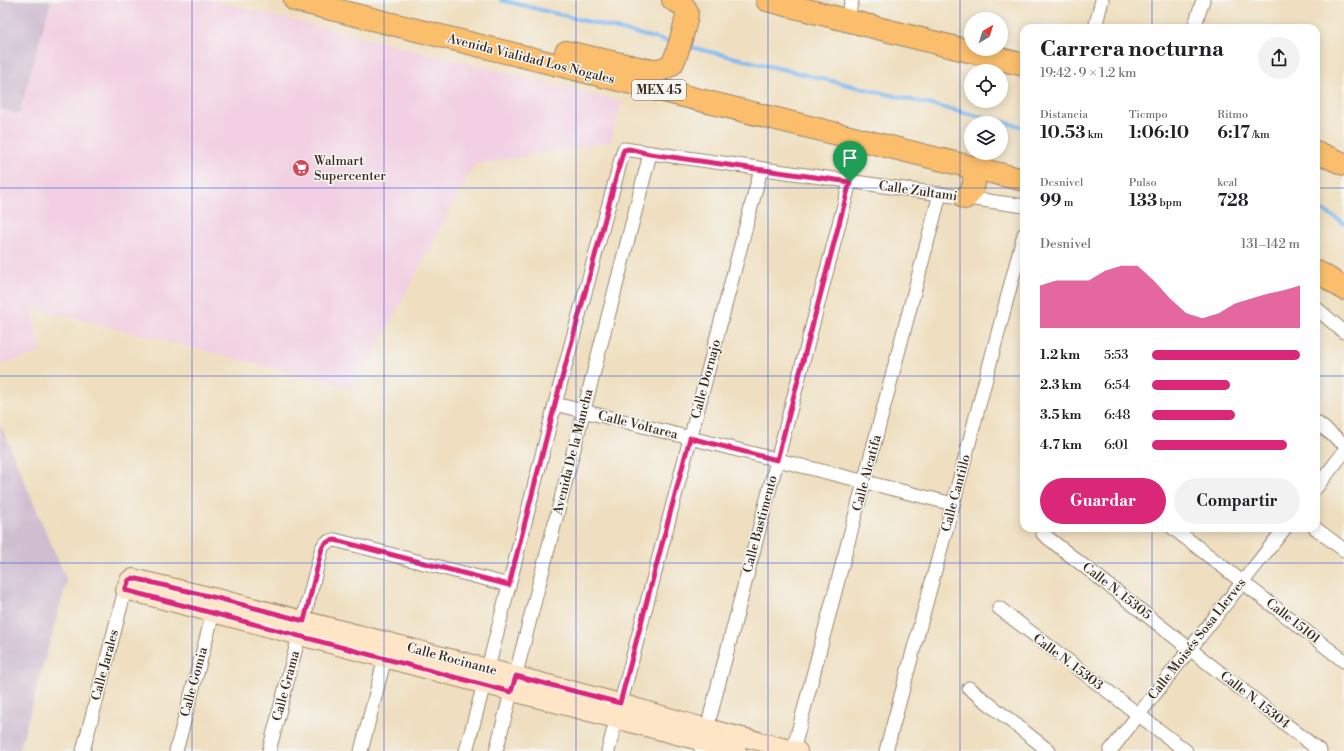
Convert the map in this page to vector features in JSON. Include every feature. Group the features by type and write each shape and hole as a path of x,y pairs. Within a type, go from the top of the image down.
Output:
{"highway":[{"name":"Avenida Vialidad Los Nogales","path":"295,0 1020,179"},
{"path":"312,0 348,3 397,12 537,46 648,70 659,70 672,64 676,60 680,7"},
{"path":"767,0 850,10 1020,64"},
{"path":"1320,154 1344,164"},
{"path":"965,198 975,183 973,168"},
{"path":"1320,273 1344,289"}],"street":[{"path":"1096,24 1102,0"},
{"path":"1195,24 1203,0"},
{"name":"Calle Zultami","path":"555,404 623,152 626,149 650,154 1020,205"},
{"name":"Avenida De la Mancha","path":"496,751 650,154"},
{"name":"Calle Dornajo","path":"608,751 761,169"},
{"name":"Calle Bastimento","path":"703,740 850,182"},
{"name":"Calle Alcatifa","path":"795,751 940,194"},
{"name":"Calle Cantillo","path":"886,751 1020,249"},
{"path":"1320,311 1344,332"},
{"path":"466,751 555,404"},
{"name":"Calle Voltarea","path":"555,404 953,504"},
{"path":"1320,425 1344,444"},
{"path":"1320,483 1344,452"},
{"name":"Calle 15101","path":"1178,532 1344,661"},
{"name":"Calle Moisés Sosa Llerves","path":"1110,751 1282,532"},
{"path":"1320,532 1344,550"},
{"name":"Calle N. 15305","path":"1043,534 1190,649"},
{"name":"Calle Grama","path":"269,751 322,548 329,540 335,540 509,585"},
{"name":"Calle Rocinante","path":"127,585 215,605 618,711 737,751"},
{"name":"Calle Jarales","path":"83,751 127,585"},
{"name":"Calle Gomia","path":"176,751 215,605"},
{"name":"Calle N. 15303","path":"999,608 1186,751"},
{"name":"Calle N. 15304","path":"1190,649 1320,751"},
{"path":"361,751 387,650"},
{"path":"969,688 1049,751"},
{"name":"Calle Rocinante","path":"703,740 795,751"}],"shaded area":[{"path":"0,0 51,0 19,114 0,109"},
{"path":"51,0 212,0 622,102 610,142 474,165 355,389 31,307 42,352 0,365 0,109 19,114"},
{"path":"0,424 67,581 19,751 0,751"}],"waterway":[{"path":"501,0 674,43"},
{"path":"686,46 1020,126"},
{"path":"1320,208 1344,223"}],"place":[{"name":"Walmart Supercenter","path":"301,168"}],"route":[{"path":"629,149 650,154 850,182 777,460 690,438 620,703 516,676 511,692 125,590 129,580 133,578 304,621 322,548 329,540 335,540 509,585 555,404 624,150 629,149"}]}
